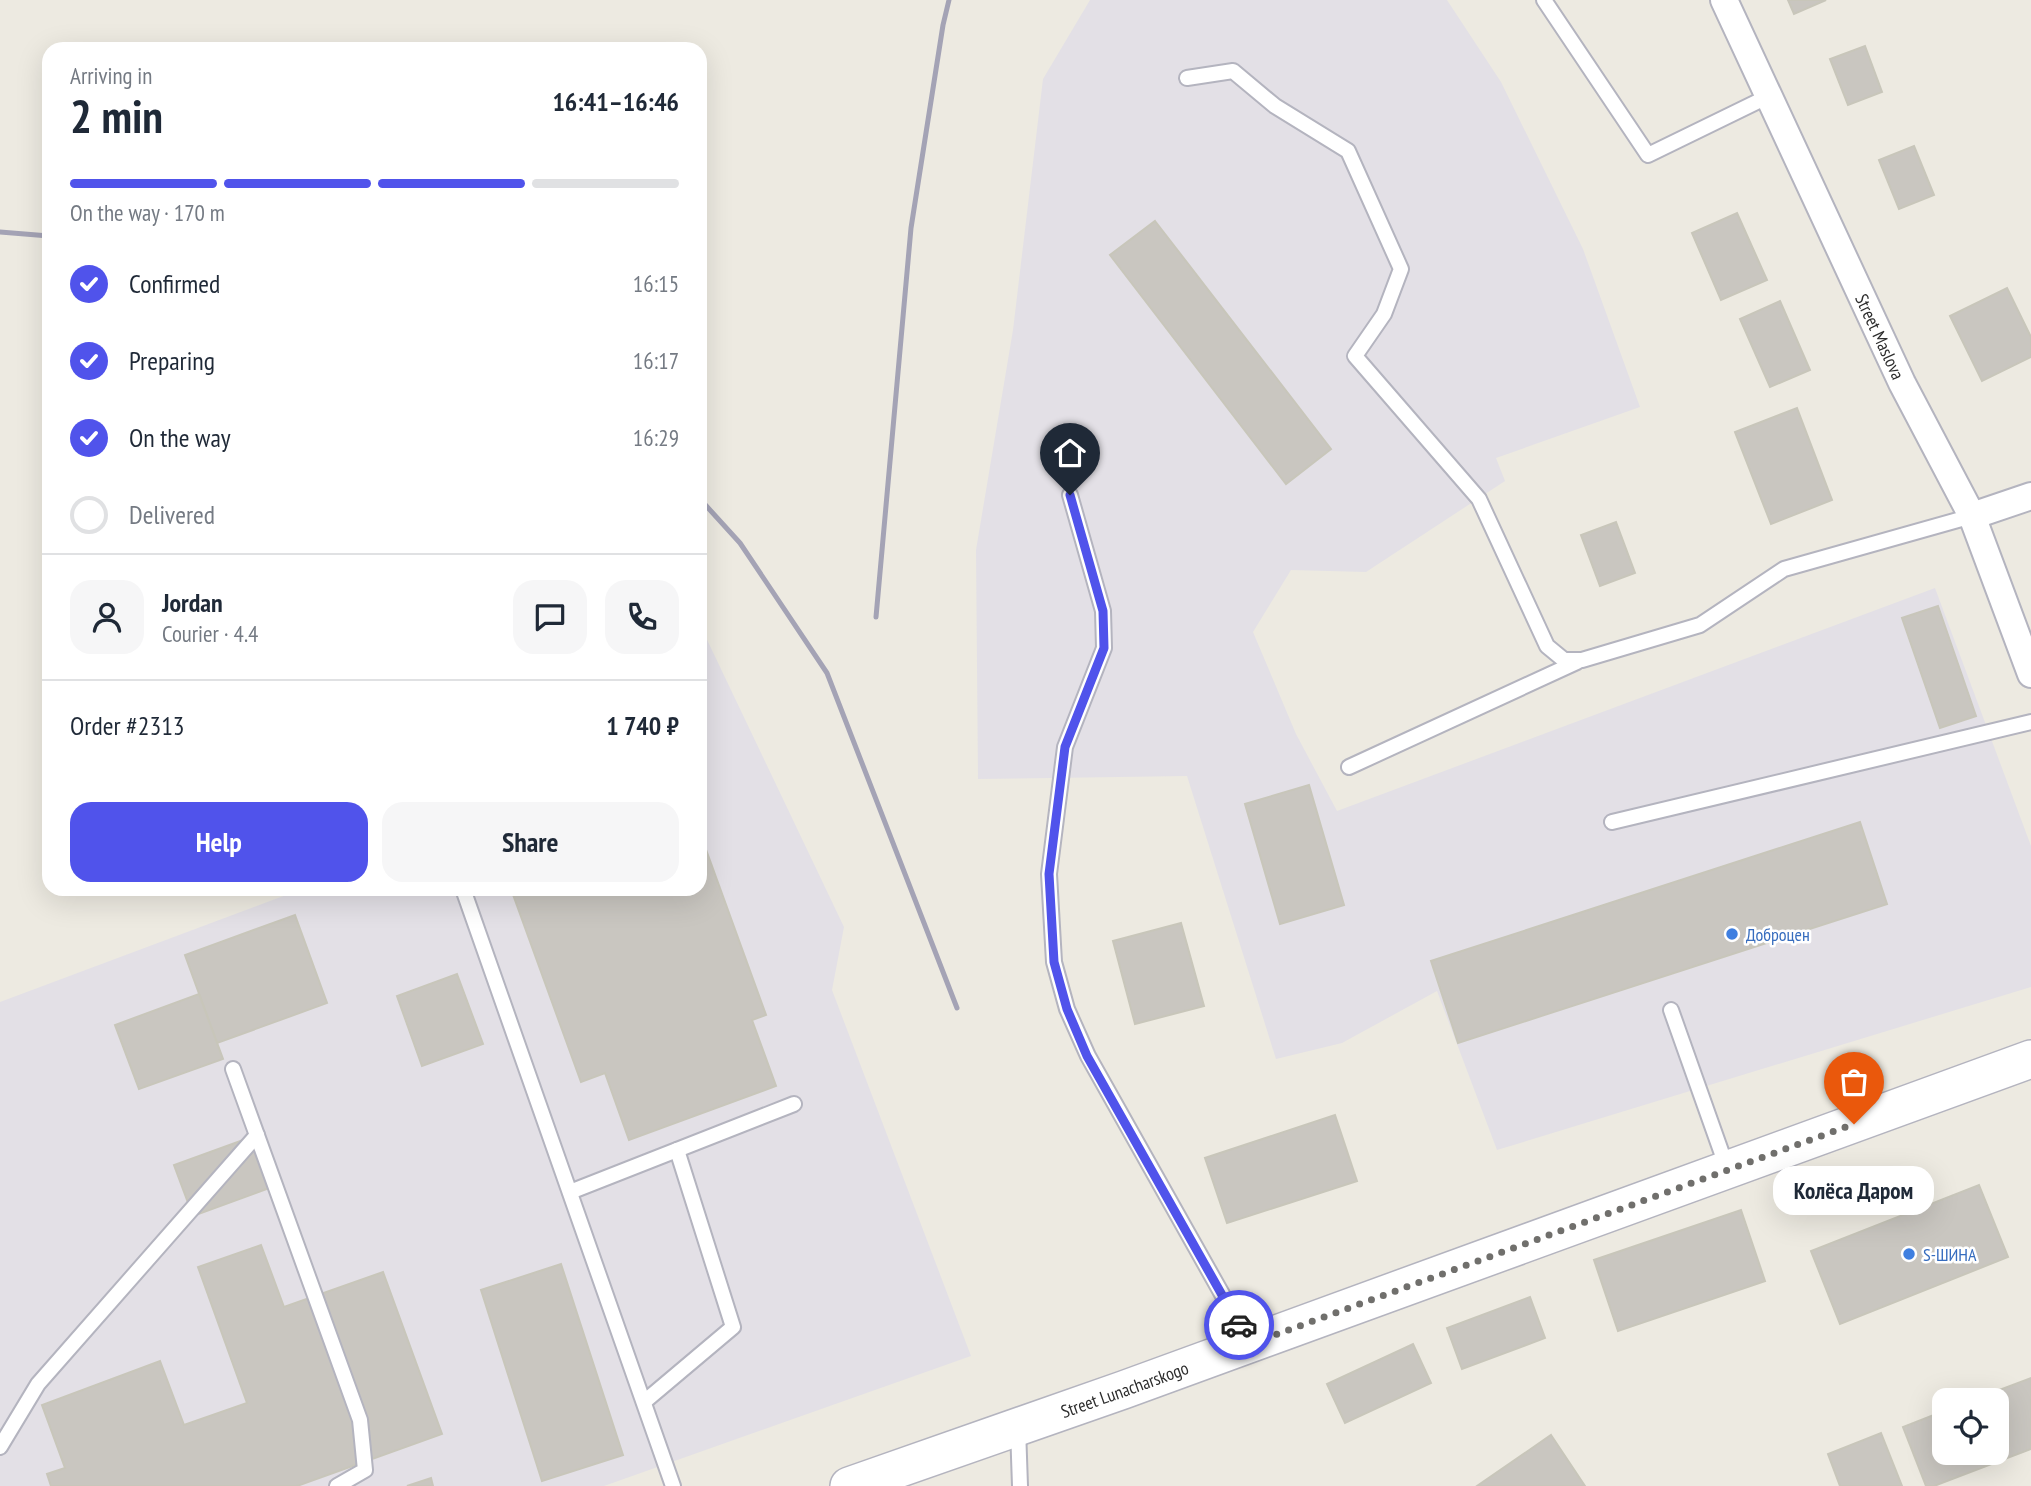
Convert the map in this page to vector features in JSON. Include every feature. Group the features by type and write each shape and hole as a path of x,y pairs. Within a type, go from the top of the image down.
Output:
{"main road":[{"name":"Street Lunacharskogo","path":"849,1486 1250,1344 2031,1059"}],"street":[{"name":"Street Maslova","path":"1724,0 1902,383 1972,516 2031,674"},
{"path":"1972,516 2031,496"}],"lane":[{"path":"1544,0 1648,155 1769,96"},
{"path":"1187,78 1233,71 1275,106 1348,151 1401,269 1384,314 1354,356 1479,499 1547,646 1564,660 1582,660"},
{"path":"1070,495 1103,611 1104,648 1065,747 1049,874 1054,962 1067,1009 1087,1056 1250,1344"},
{"path":"1349,767 1582,660 1700,625 1784,569 1972,516"},
{"path":"1612,822 2031,722"},
{"path":"465,896 673,1486"},
{"path":"1671,1010 1727,1170"},
{"path":"233,1069 360,1420 365,1469 337,1486"},
{"path":"570,1192 794,1104"},
{"path":"0,1447 38,1384 257,1135"},
{"path":"644,1402 733,1327 677,1150"},
{"path":"1018,1427 1020,1486"}],"shaded area":[{"path":"1090,0 1447,0 1501,82 1583,249 1640,407 1496,458 1505,481 1366,572 1291,570 1253,632 1296,734 1337,811 1935,588 2031,846 2031,987 1497,1150 1437,991 1342,1043 1276,1059 1187,776 978,779 976,550 1013,330 1043,79"},
{"path":"707,640 844,927 832,990 971,1356 604,1486 0,1486 0,1002 283,896 707,896"}],"building":[{"path":"1788,0 1826,0 1794,14"},
{"path":"1865,46 1882,92 1848,105 1830,59"},
{"path":"1914,146 1934,195 1899,209 1879,160"},
{"path":"1737,213 1767,280 1721,300 1692,233"},
{"path":"1155,221 1331,449 1286,484 1110,255"},
{"path":"2007,288 2031,337 2031,357 1982,381 1950,316"},
{"path":"1780,301 1810,370 1770,387 1740,319"},
{"path":"1797,408 1832,500 1771,524 1735,432"},
{"path":"1616,522 1635,573 1600,586 1581,535"},
{"path":"1938,606 1976,716 1940,728 1902,618"},
{"path":"1309,785 1344,905 1280,924 1245,804"},
{"path":"1860,822 1887,904 1458,1043 1431,961"},
{"path":"707,852 766,1015 752,1020 776,1086 629,1140 605,1073 581,1082 514,896 707,896"},
{"path":"295,915 327,1003 217,1043 185,955"},
{"path":"1181,923 1204,1006 1135,1024 1113,941"},
{"path":"457,974 483,1044 422,1066 397,996"},
{"path":"199,994 223,1059 139,1089 115,1025"},
{"path":"1335,1115 1357,1181 1227,1223 1205,1158"},
{"path":"257,1135 275,1186 193,1216 174,1165"},
{"name":"S-ШИНА","path":"1979,1185 2008,1257 1840,1324 1811,1251"},
{"path":"1741,1210 1765,1281 1618,1331 1594,1260"},
{"path":"261,1245 284,1307 383,1272 442,1434 297,1486 51,1486 47,1474 65,1468 42,1405 160,1361 184,1425 247,1403 198,1267"},
{"path":"561,1264 623,1455 542,1481 481,1290"},
{"path":"1530,1297 1545,1338 1462,1369 1447,1328"},
{"path":"1413,1344 1431,1383 1345,1423 1327,1384"},
{"path":"2031,1378 2031,1449 2009,1457 2009,1388 2005,1388"},
{"path":"1932,1416 1932,1465 1989,1465 1934,1486 1926,1486 1903,1427"},
{"path":"1881,1433 1902,1486 1840,1486 1828,1454"},
{"path":"1551,1435 1585,1486 1477,1486"},
{"path":"431,1478 433,1486 407,1486"}],"railway":[{"path":"876,617 911,228 949,0"},
{"path":"0,232 42,235"},
{"path":"707,507 740,543 827,673 957,1008"}],"way so far":[{"path":"1239,1325 1250,1344 1854,1124"}],"place":[{"name":"Доброцен","path":"1732,934"},
{"name":"Колёса Даром","path":"1854,1124"},
{"name":"S-ШИНА","path":"1909,1254"}],"route":[{"path":"1070,495 1103,611 1104,648 1065,747 1049,874 1054,962 1067,1009 1087,1056 1239,1325"}]}
